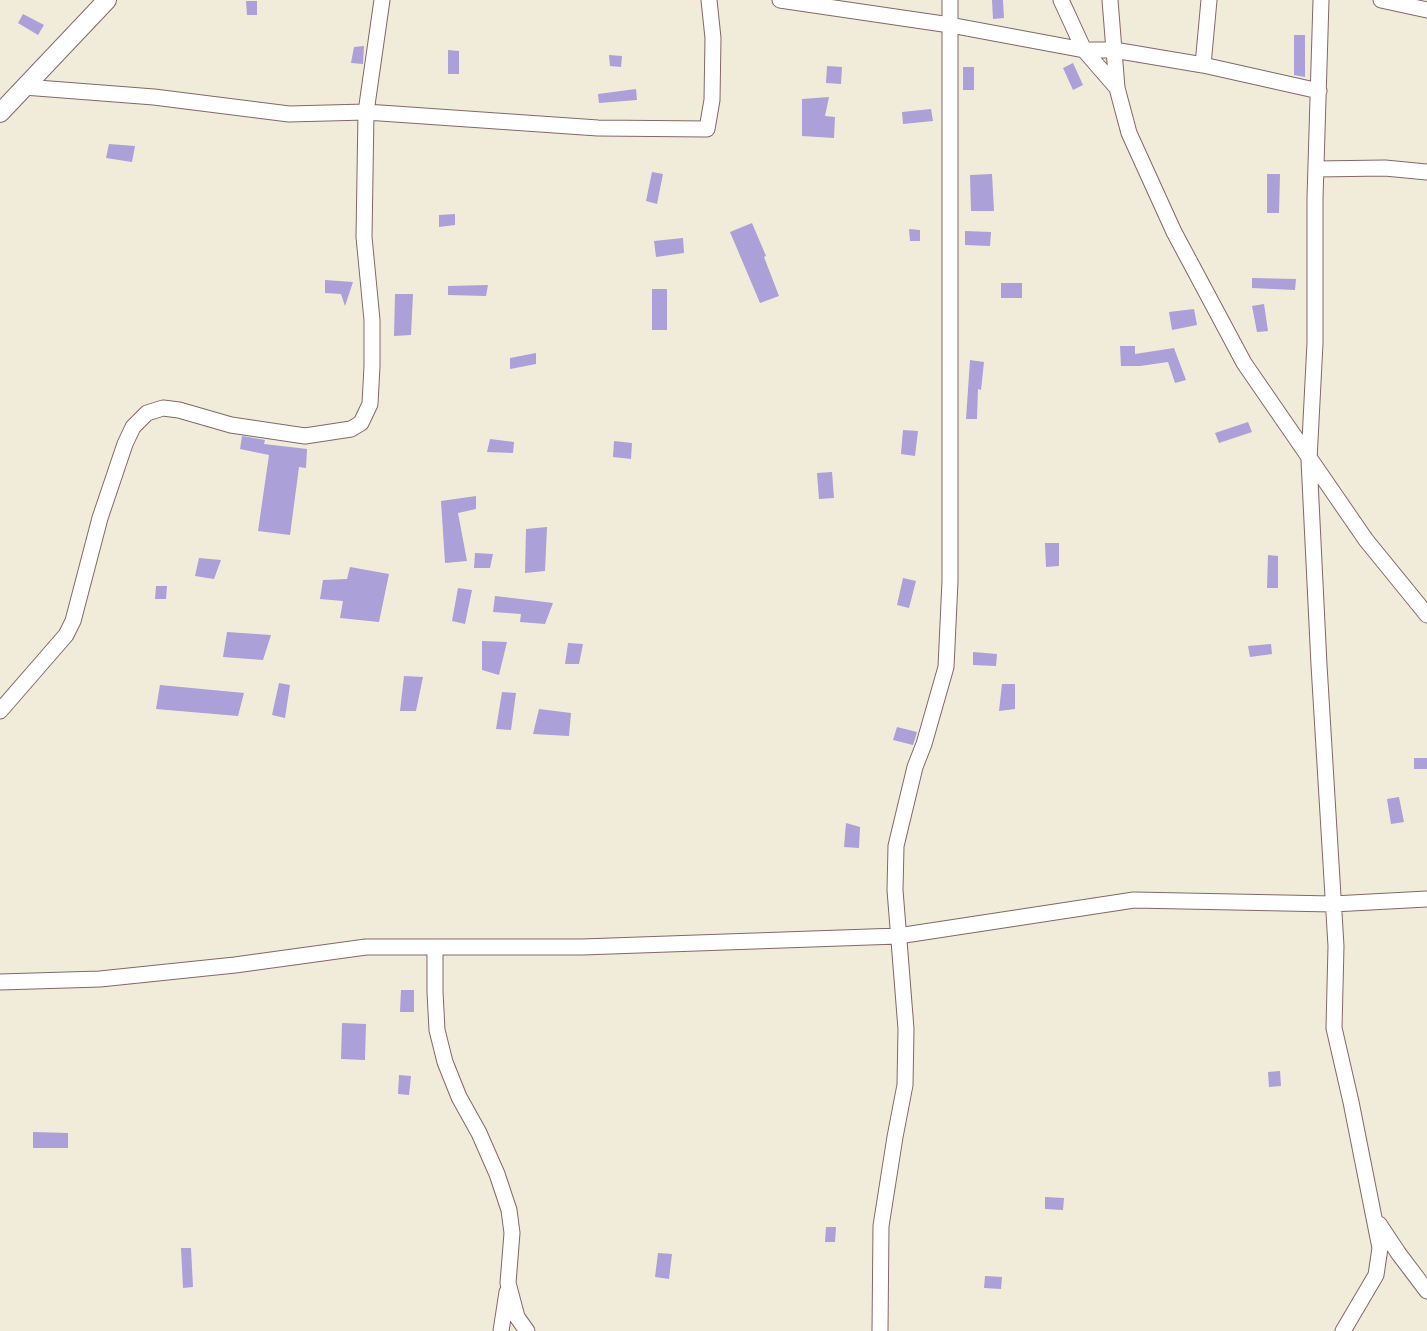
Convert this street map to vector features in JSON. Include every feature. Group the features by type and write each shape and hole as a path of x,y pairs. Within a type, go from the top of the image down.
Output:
{"street":[{"path":"0,113 107,0"},
{"path":"0,711 70,628 80,603 100,518 125,444 133,427 147,413 163,408 179,410 231,425 305,436 351,429 361,423 370,404 372,320 364,237 366,112 382,0"},
{"path":"24,87 154,97 289,114 366,112 598,128 706,129 712,100 713,38 709,0"},
{"path":"780,0 950,25 1084,50 1114,50 1203,65 1319,91"},
{"path":"880,1331 881,1226 905,1085 906,1029 898,936 896,846 915,767 946,667 950,581 950,0"},
{"path":"1061,0 1084,50 1117,88"},
{"path":"1110,0 1117,88 1129,134 1203,289 1244,363 1309,460 1366,540 1427,615"},
{"path":"1203,65 1209,0"},
{"path":"1321,0 1316,169 1315,343 1309,460 1336,946 1334,1028 1380,1248 1376,1275 1343,1331"},
{"path":"1381,0 1427,10"},
{"path":"1316,169 1385,168 1427,172"},
{"path":"0,982 100,979 235,965 366,947 582,947 898,936 1134,900 1334,904 1427,900"},
{"path":"435,947 437,1030 445,1062 459,1097 479,1133 497,1174 509,1210 512,1233 501,1331"},
{"path":"1375,1219 1398,1254 1427,1291"},
{"path":"508,1283 517,1317 526,1331"}],"building":[{"path":"992,0 1003,0 1004,18 993,19"},
{"path":"246,1 257,1 257,15 247,15"},
{"path":"23,14 44,25 38,35 18,23"},
{"path":"1294,35 1305,35 1305,77 1294,75"},
{"path":"364,46 363,64 351,63 354,47"},
{"path":"448,50 459,51 459,74 448,74"},
{"path":"609,55 622,56 621,67 610,66"},
{"path":"1073,63 1083,85 1073,90 1063,68"},
{"path":"827,66 842,67 841,84 826,83"},
{"path":"963,67 974,67 974,90 963,90"},
{"path":"636,89 637,100 599,103 598,94"},
{"path":"829,97 825,116 835,117 834,138 802,136 802,99"},
{"path":"931,109 933,121 903,124 902,112"},
{"path":"109,144 135,146 132,162 106,158"},
{"path":"652,172 663,174 657,204 646,201"},
{"path":"992,174 994,211 971,211 970,175"},
{"path":"1267,174 1280,174 1279,213 1267,213"},
{"path":"455,214 455,225 439,227 439,215"},
{"path":"752,223 779,296 760,303 730,232"},
{"path":"909,229 920,230 920,241 910,241"},
{"path":"965,231 991,232 990,246 965,245"},
{"path":"683,238 684,253 656,257 654,241"},
{"path":"1252,278 1296,279 1295,290 1252,288"},
{"path":"325,280 353,282 345,306 341,294 325,293"},
{"path":"1001,283 1022,283 1022,298 1001,298"},
{"path":"488,285 486,296 448,295 448,286"},
{"path":"652,289 667,289 667,330 652,330"},
{"path":"395,294 413,294 411,335 394,336"},
{"path":"1264,304 1268,331 1257,332 1252,306"},
{"path":"1194,309 1197,325 1172,330 1169,312"},
{"path":"1120,346 1135,346 1135,354 1174,348 1186,380 1175,383 1168,362 1121,366"},
{"path":"536,353 536,364 510,369 510,358"},
{"path":"970,360 984,362 981,390 978,389 977,419 966,419"},
{"path":"1248,422 1252,432 1219,443 1215,433"},
{"path":"903,430 918,431 915,456 901,454"},
{"path":"242,436 265,440 264,444 307,449 306,468 299,467 290,535 258,531 269,455 240,449"},
{"path":"490,439 514,442 513,453 487,452"},
{"path":"614,441 632,443 631,459 613,457"},
{"path":"832,472 834,498 819,499 817,473"},
{"path":"476,496 476,509 458,513 467,561 445,563 441,501"},
{"path":"547,527 545,571 525,573 526,529"},
{"path":"1045,543 1059,543 1059,566 1046,567"},
{"path":"475,553 493,554 490,568 474,568"},
{"path":"1268,555 1278,556 1278,588 1267,588"},
{"path":"199,558 221,560 214,579 195,576"},
{"path":"350,567 389,574 379,622 340,618 343,601 320,599 323,580 347,579"},
{"path":"903,578 916,581 909,608 897,605"},
{"path":"156,586 167,586 166,599 155,599"},
{"path":"458,588 472,590 465,624 452,621"},
{"path":"495,596 553,603 545,624 520,622 521,614 493,612"},
{"path":"227,632 271,635 263,660 223,657"},
{"path":"482,641 507,642 499,675 482,670"},
{"path":"568,643 583,644 579,664 565,664"},
{"path":"1271,644 1272,654 1250,657 1248,646"},
{"path":"973,652 997,654 996,666 973,665"},
{"path":"404,676 423,677 416,711 400,711"},
{"path":"279,683 290,685 285,718 272,715"},
{"path":"1002,684 1015,684 1015,709 999,711"},
{"path":"160,685 244,693 238,716 156,709"},
{"path":"502,692 516,693 511,730 496,729"},
{"path":"539,709 571,713 569,736 533,734"},
{"path":"897,727 917,732 913,745 893,740"},
{"path":"1414,758 1427,758 1427,769 1414,769"},
{"path":"1399,797 1404,822 1391,824 1387,799"},
{"path":"846,823 860,827 859,848 844,847"},
{"path":"401,990 414,990 414,1012 400,1012"},
{"path":"342,1023 366,1024 365,1060 341,1059"},
{"path":"1280,1071 1281,1086 1269,1087 1268,1072"},
{"path":"399,1075 411,1076 409,1095 398,1094"},
{"path":"33,1132 68,1133 68,1148 33,1148"},
{"path":"1045,1197 1064,1198 1063,1210 1045,1209"},
{"path":"826,1227 836,1227 835,1242 825,1242"},
{"path":"181,1248 191,1248 193,1287 183,1288"},
{"path":"658,1253 672,1254 669,1279 655,1277"},
{"path":"985,1276 1002,1277 1001,1289 984,1288"}]}
